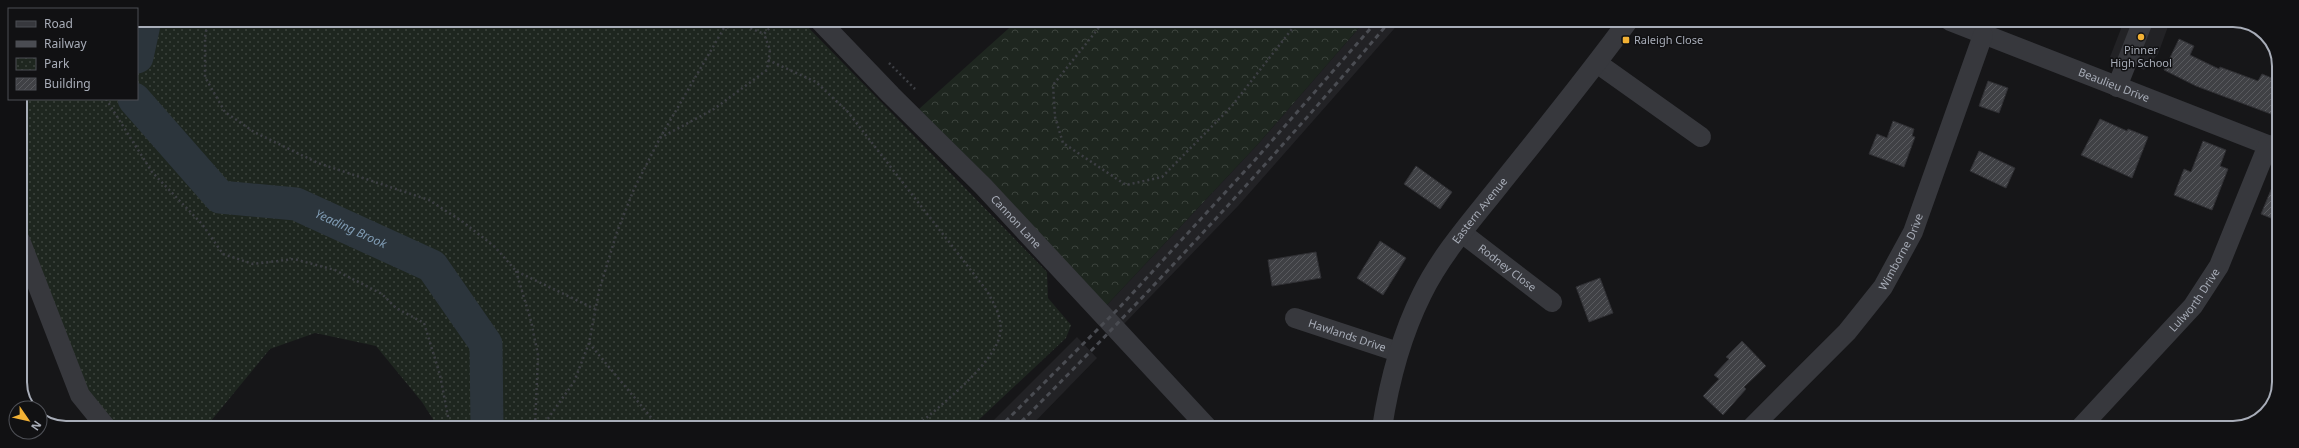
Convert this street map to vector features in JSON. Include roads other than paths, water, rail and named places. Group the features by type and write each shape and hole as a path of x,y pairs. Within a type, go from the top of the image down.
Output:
{"street":[{"name":"Cannon Lane","path":"826,27 891,95 983,186 1202,421"},
{"name":"Eastern Avenue","path":"1383,421 1398,352 1422,294 1438,266 1462,233 1598,62 1624,27"},
{"name":"Beaulieu Drive","path":"1964,27 2272,146"},
{"path":"2117,87 2141,27"},
{"name":"Wimborne Drive","path":"1759,421 1846,332 1883,287 1913,232 1983,35"},
{"path":"1598,62 1701,137"},
{"name":"Lulworth Drive","path":"2086,421 2193,306 2219,266 2272,151"},
{"name":"Rodney Close","path":"1462,233 1552,302"},
{"path":"27,258 80,395 101,421"},
{"name":"Hawlands Drive","path":"1295,318 1398,352"}],"waterway":[{"name":"Yeading Brook","path":"138,52 143,27"},
{"name":"Yeading Brook","path":"135,100 220,197 296,204 432,266 486,344 487,421"}],"railway":[{"path":"1006,421 1119,308 1255,160 1372,27"},
{"path":"1022,421 1160,279 1254,177 1385,27"}],"place":[{"name":"Pinner High School","path":"2141,37"},
{"name":"Raleigh Close","path":"1626,40"}]}
